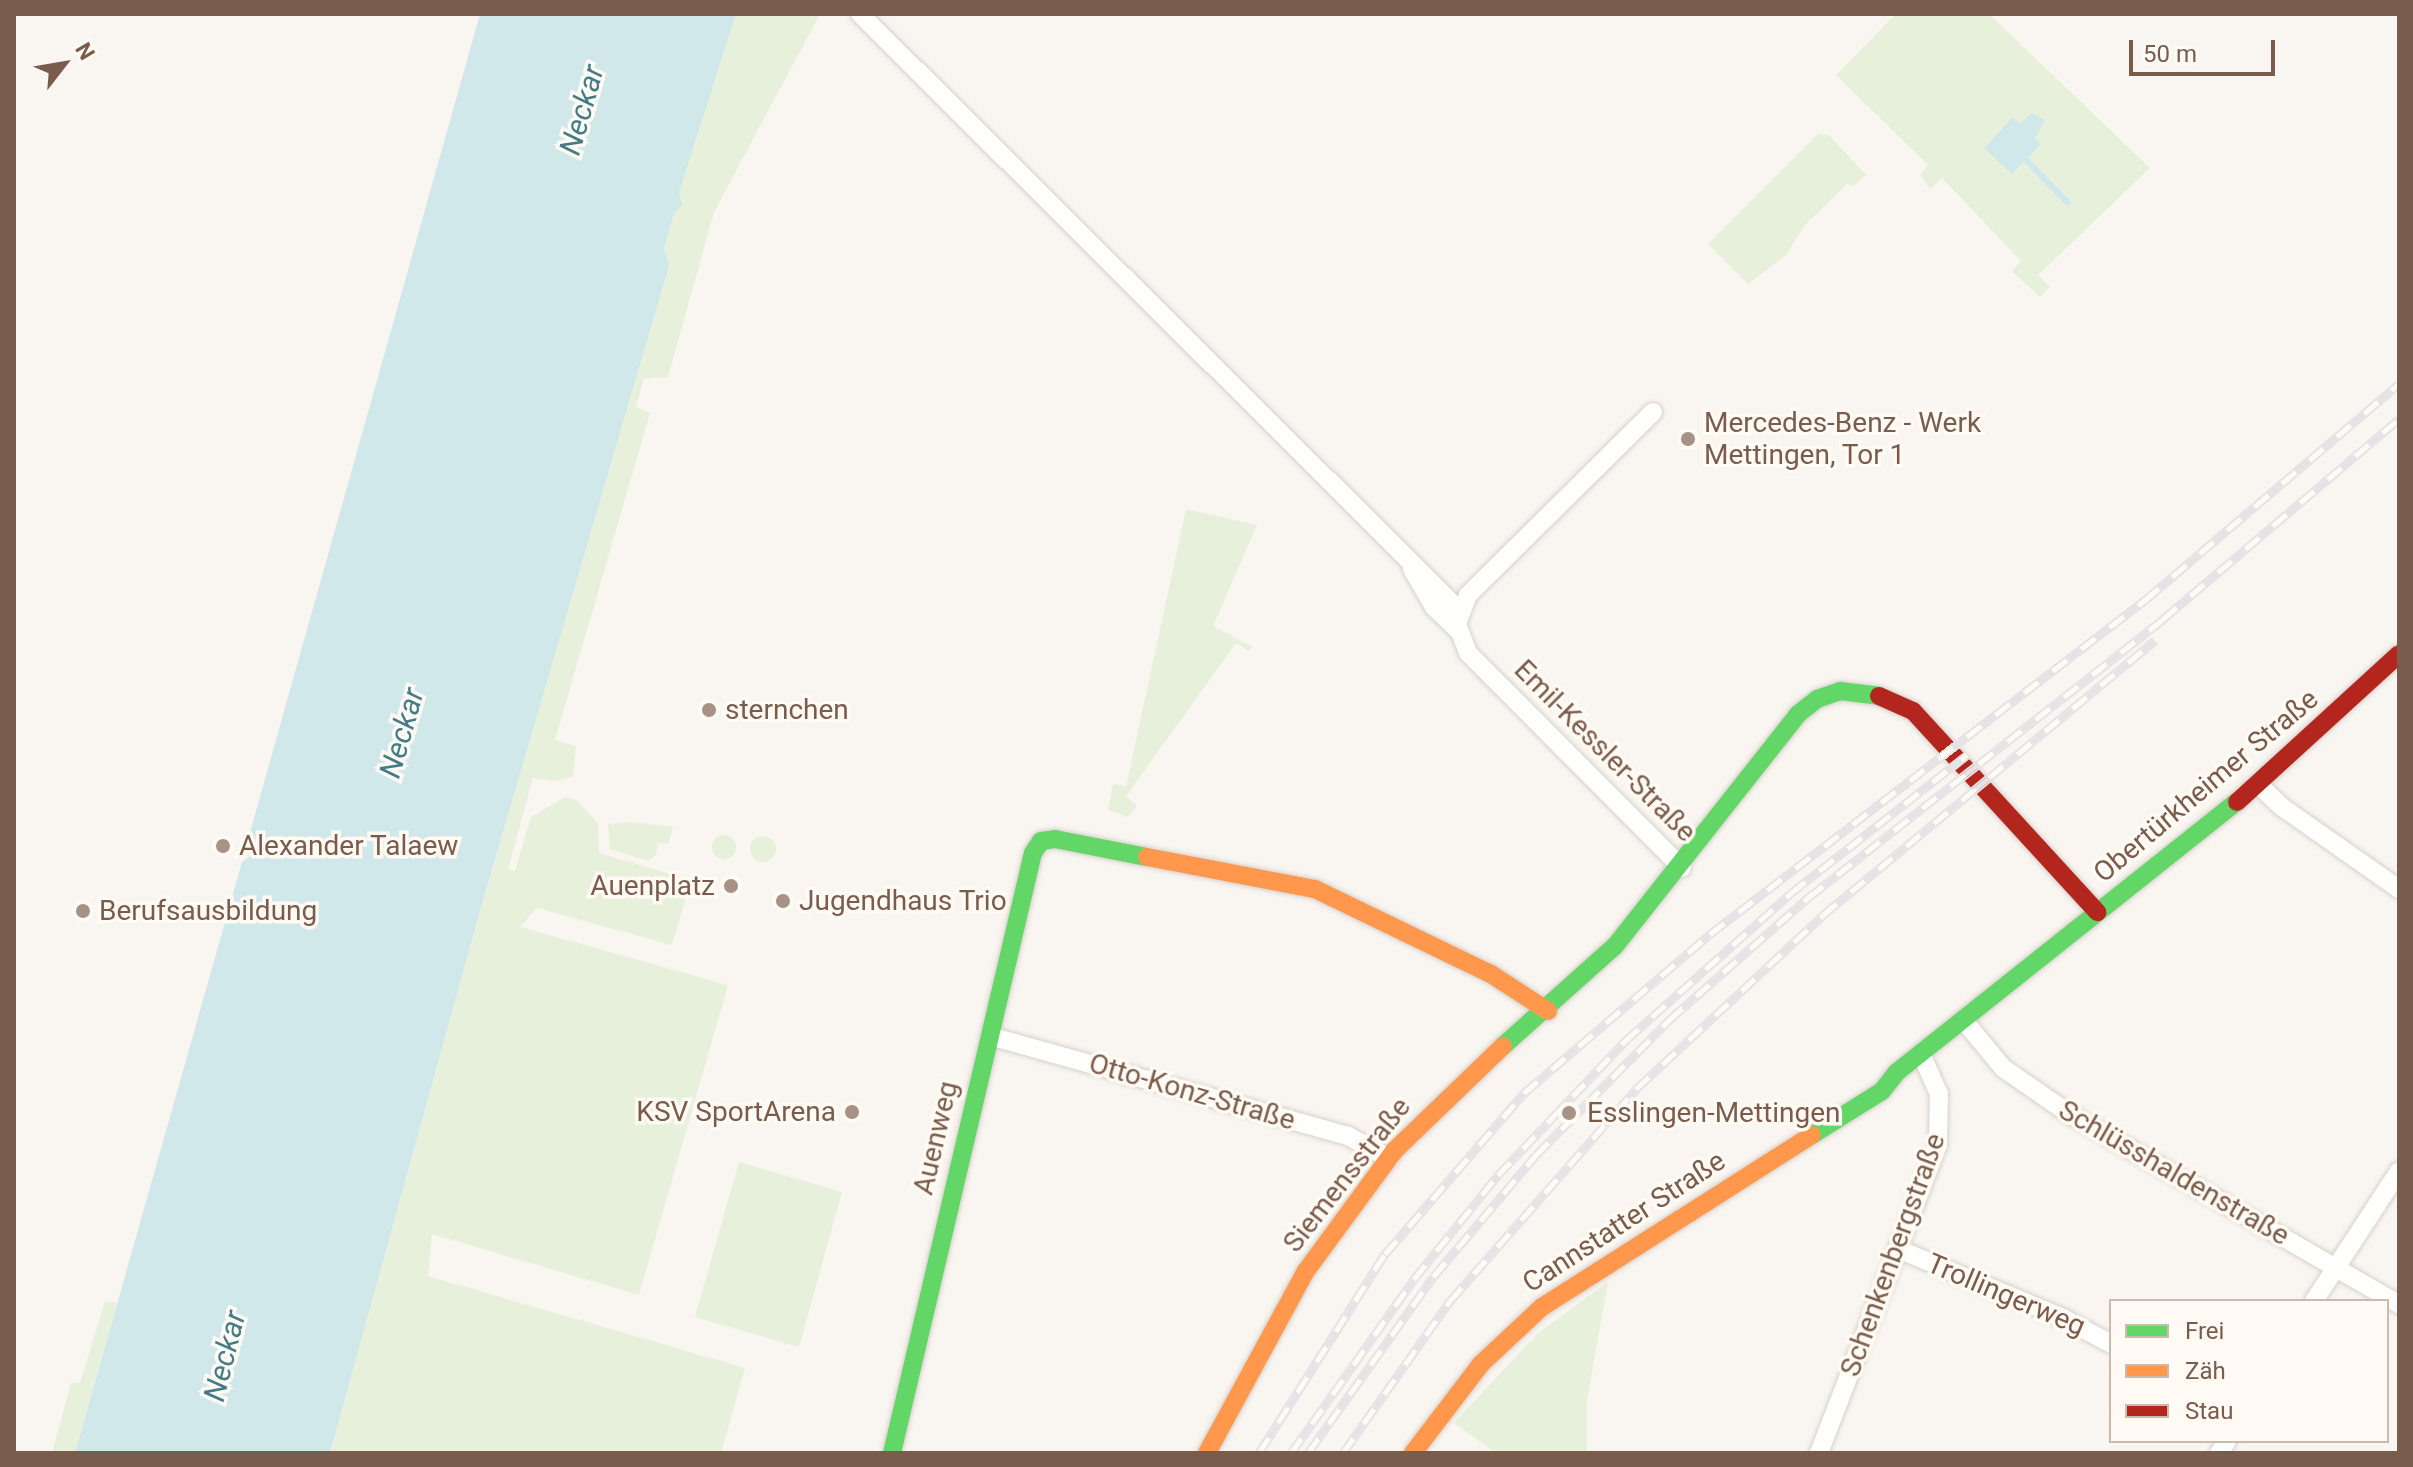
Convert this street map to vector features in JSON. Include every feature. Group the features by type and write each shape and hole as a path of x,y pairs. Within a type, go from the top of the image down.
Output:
{"street":[{"name":"Emil-Kessler-Straße","path":"860,14 1412,569 1430,579 1458,619 1468,653 1682,868 1804,708 1831,693 1869,691 1920,717 2097,912"},
{"path":"1458,619 1653,412"},
{"name":"Obertürkheimer Straße","path":"2045,956 2258,784 2399,654"},
{"path":"2258,784 2282,807 2399,889"},
{"name":"Auenweg","path":"892,1453 1032,857 1044,840 1250,873 1315,889 1491,974 1548,1011"},
{"name":"Siemensstraße","path":"1207,1453 1300,1280 1389,1158 1483,1063 1548,1011 1615,946 1682,868"},
{"name":"Cannstatter Straße","path":"1393,1453 1462,1362 1530,1296 1871,1079 1897,1072 1922,1056 2045,956"},
{"name":"Schlüsshaldenstraße","path":"1965,1022 2003,1068 2078,1120 2399,1304"},
{"name":"Otto-Konz-Straße","path":"990,1036 1348,1136 1389,1158"},
{"name":"Schenkenbergstraße","path":"1819,1453 1940,1134 1937,1087 1922,1056"},
{"name":"Cannstatter Straße","path":"1413,1453 1481,1364 1542,1307 1882,1091 1897,1072"},
{"path":"2315,1299 2399,1171"},
{"name":"Trollingerweg","path":"1898,1249 2063,1318 2109,1343"}],"green space":[{"path":"736,14 820,14 714,212 668,377 644,379 636,407 650,413 555,740 576,746 573,776 556,781 533,778 508,869 515,871 531,817 565,797 577,800 598,824 599,853 691,880 672,945 537,908 520,927 728,985 639,1295 432,1234 428,1276 745,1368 721,1453 330,1453 483,900 669,266 664,249 679,193"},
{"path":"1896,14 1989,14 2150,168 2038,275 2050,287 2040,297 2012,271 2021,261 1942,178 1930,189 1920,175 1928,165 1836,75"},
{"path":"1818,134 1829,135 1866,175 1854,186 1847,184 1805,225 1786,255 1748,284 1708,244"},
{"path":"1186,509 1257,525 1213,626 1253,647 1249,651 1236,643 1126,796 1137,806 1128,817 1108,810 1113,784 1126,787"},
{"path":"630,822 673,827 668,844 658,843 656,855 648,861 610,849 608,824"},
{"path":"724,835 735,842 736,847 729,858 724,859 713,852 712,847 719,836"},
{"path":"763,836 772,840 776,849 772,858 763,862 754,858 750,849 754,840"},
{"path":"739,1162 842,1192 799,1347 695,1317"},
{"path":"1608,1282 1587,1400 1587,1453 1496,1453 1454,1423 1537,1334"},
{"path":"105,1301 117,1303 75,1453 52,1453 71,1383 80,1383"}],"water":[{"name":"Neckar","path":"480,14 736,14 679,193 682,205 674,213 664,249 669,266 483,900 330,1453 75,1453 242,862 253,854 247,843"},
{"path":"2032,113 2045,120 2035,138 2041,144 2012,174 1984,148 2013,117 2020,124"}],"waterway":[{"path":"2026,160 2068,203"}],"railway":[{"path":"1259,1453 1385,1254 1524,1093 1710,934 2145,600 2399,384"},
{"path":"1308,1453 1434,1276 1536,1155 1669,1020 1809,897 2163,619 2399,419"},
{"path":"1343,1453 1450,1301 1636,1089 1823,915 2155,640"},
{"path":"1291,1453 1414,1279 1498,1175 1625,1041 1791,893 1967,755"}],"traffic: fast":[{"path":"1503,1046 1615,946 1798,714 1817,699 1840,691 1879,696"},
{"path":"1812,1135 1882,1091 1897,1072 2237,802"},
{"path":"892,1453 1033,853 1041,841 1055,839 1147,857"}],"traffic: slow":[{"path":"1147,857 1315,889 1491,974 1548,1011"},
{"path":"1207,1453 1306,1271 1394,1151 1503,1046"},
{"path":"1413,1453 1481,1364 1542,1307 1812,1135"}],"traffic: jam":[{"path":"2237,802 2399,654"},
{"path":"1879,696 1913,711 2097,912"}],"place":[{"name":"Mercedes-Benz - Werk Mettingen, Tor 1","path":"1688,439"},
{"name":"sternchen","path":"709,710"},
{"name":"Alexander Talaew","path":"223,846"},
{"name":"Auenplatz","path":"731,886"},
{"name":"Jugendhaus Trio","path":"783,901"},
{"name":"Berufsausbildung","path":"83,911"},
{"name":"KSV SportArena","path":"852,1112"},
{"name":"Esslingen-Mettingen","path":"1569,1113"}]}
